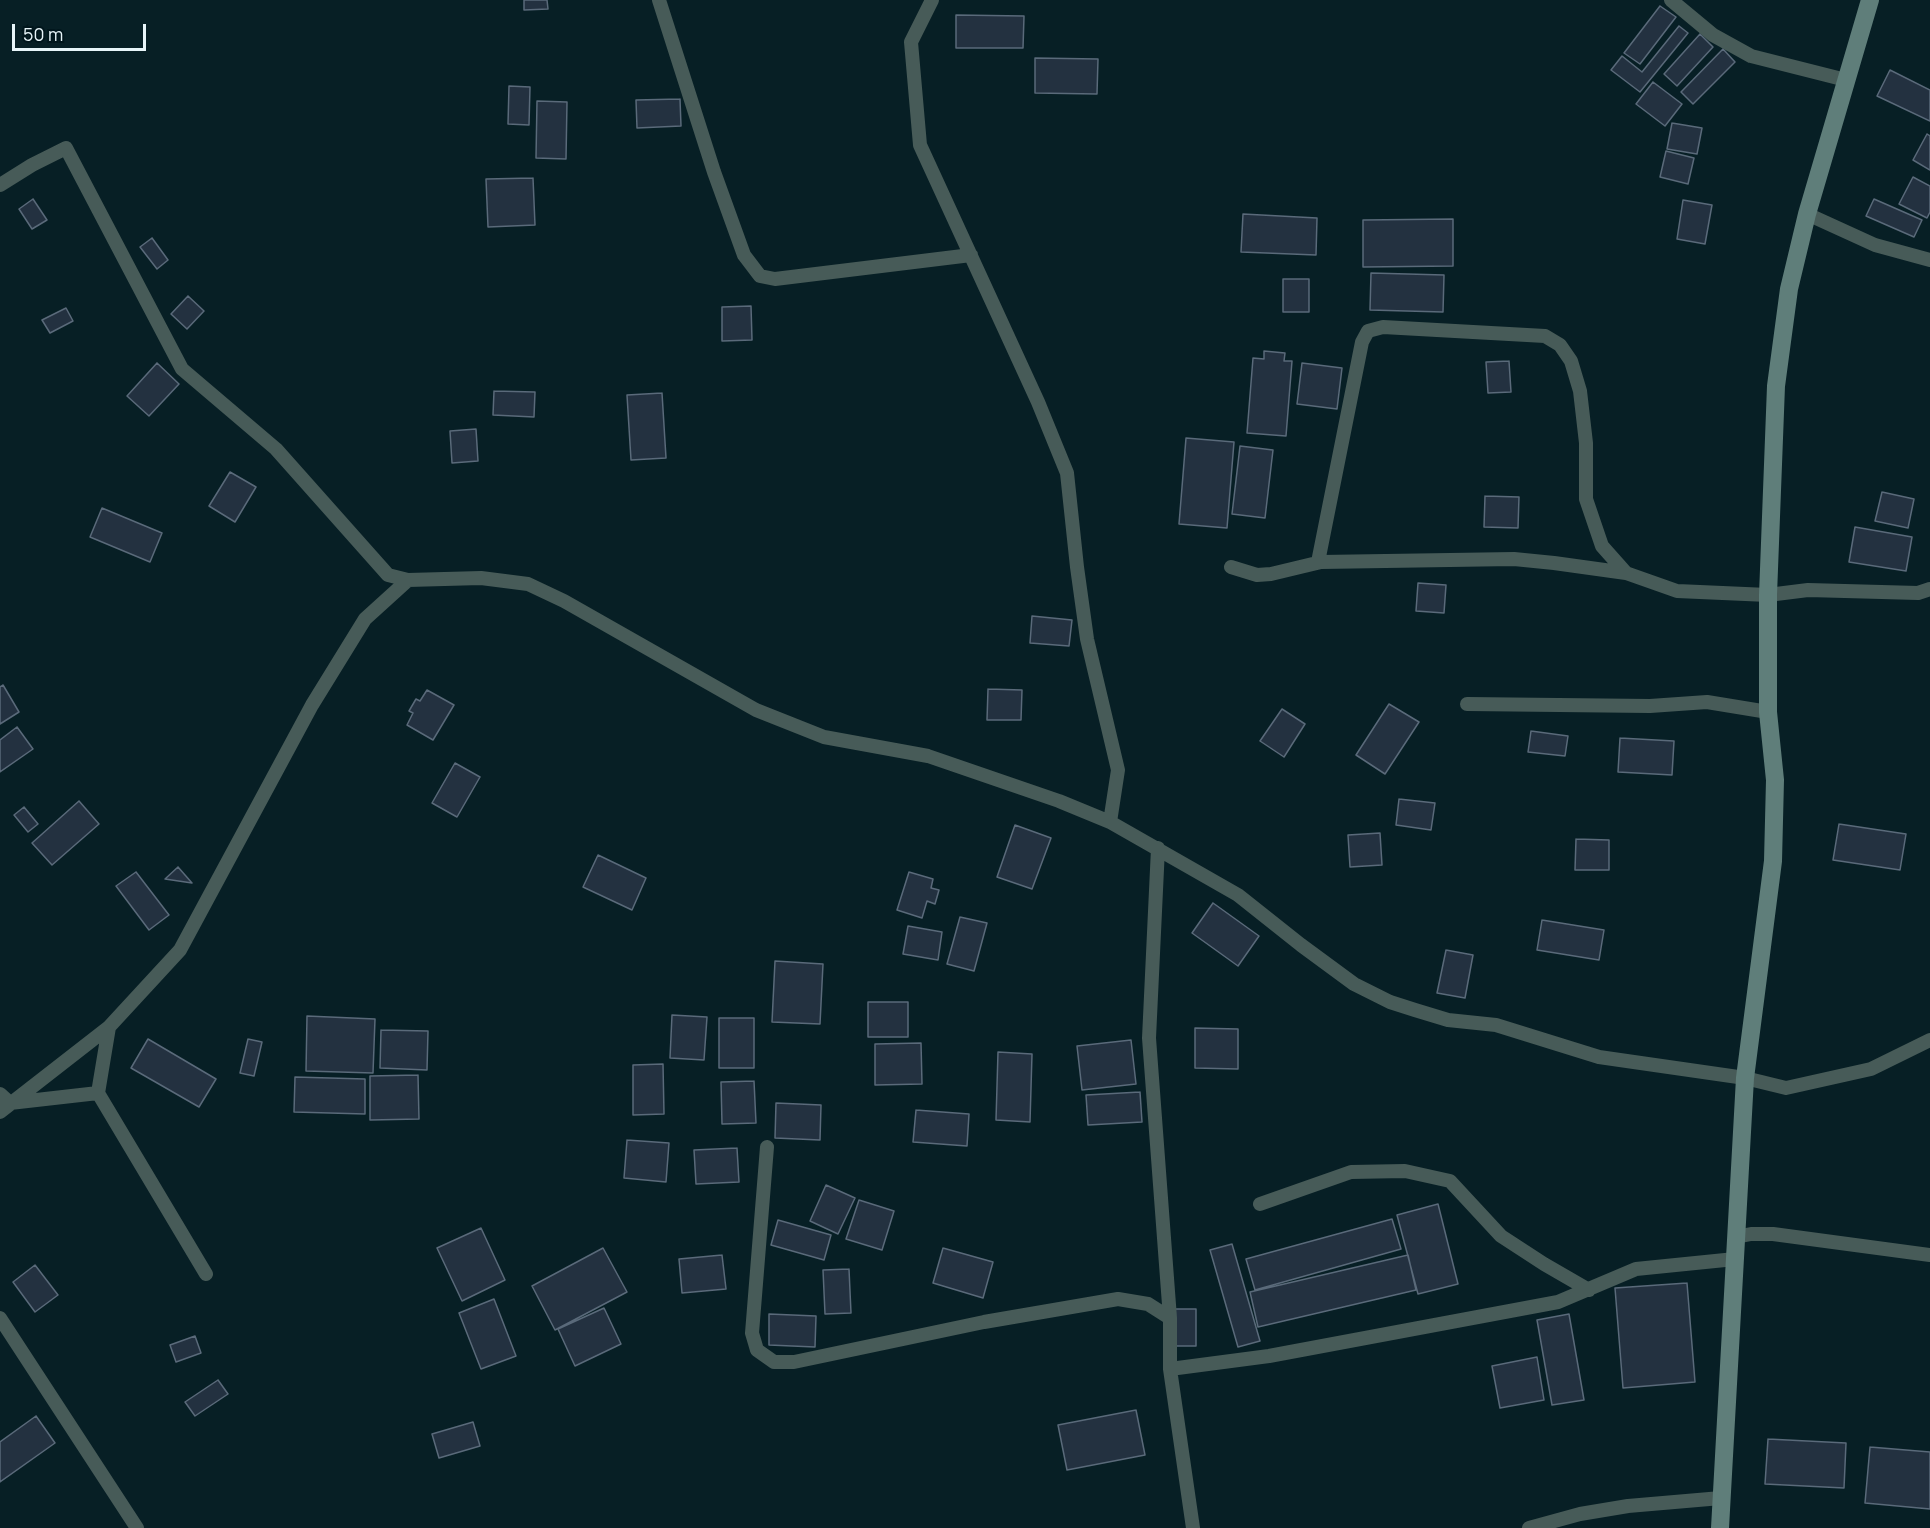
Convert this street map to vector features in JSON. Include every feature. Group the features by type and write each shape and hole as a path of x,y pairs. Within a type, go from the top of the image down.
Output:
{"street":[{"path":"659,0 714,172 744,255 760,276 775,279 971,255"},
{"path":"932,0 911,42 920,145 1038,402 1067,473 1087,639 1118,770 1110,822"},
{"path":"1671,0 1713,35 1751,56 1846,80"},
{"path":"1720,1528 1744,1078 1773,861 1775,780 1768,712 1768,595 1776,386 1789,289 1807,214 1869,0"},
{"path":"0,185 66,148 182,369 276,449 388,575 408,580 482,578 528,584 564,601 756,710 824,737 928,756 1059,801 1110,822 1238,895 1300,945 1354,984 1390,1002 1448,1020 1496,1025 1599,1058 1744,1078 1786,1088 1871,1069 1930,1040"},
{"path":"1807,214 1875,245 1930,260"},
{"path":"1318,562 1362,342 1368,331 1383,327 1545,336 1560,345 1571,361 1580,391 1586,443 1586,499 1602,546 1626,573"},
{"path":"1231,567 1257,575 1271,574 1318,562 1514,559 1626,573 1677,591 1768,595 1808,590 1918,593 1930,590"},
{"path":"3,1103 109,1027 180,950 312,705 365,619 408,580"},
{"path":"1467,704 1650,706 1707,702 1768,712"},
{"path":"1158,848 1149,1038 1170,1318 1170,1369 1193,1528"},
{"path":"109,1027 98,1093 206,1274"},
{"path":"3,1103 98,1093"},
{"path":"767,1147 752,1333 757,1350 774,1362 794,1362 984,1322 1118,1299 1148,1304 1170,1318"},
{"path":"1260,1204 1351,1172 1405,1171 1450,1181 1501,1236 1588,1290"},
{"path":"1736,1237 1773,1234 1930,1255"},
{"path":"1170,1369 1269,1356 1558,1302 1636,1269 1735,1259"},
{"path":"0,1318 138,1528"},
{"path":"1528,1528 1580,1514 1629,1506 1721,1498"}],"building":[{"path":"524,0 547,0 548,9 524,10"},
{"path":"1660,6 1676,17 1640,64 1624,53"},
{"path":"956,15 1024,16 1023,48 956,48"},
{"path":"1679,26 1688,33 1640,92 1611,70 1622,56 1642,72"},
{"path":"1700,34 1713,47 1677,86 1664,74"},
{"path":"1723,49 1735,62 1693,104 1681,92"},
{"path":"1035,58 1098,59 1097,94 1035,93"},
{"path":"1890,70 1930,90 1930,121 1877,96"},
{"path":"1653,82 1682,104 1665,126 1636,104"},
{"path":"509,86 530,87 529,125 508,124"},
{"path":"680,99 681,126 637,128 636,100"},
{"path":"537,101 567,102 566,159 536,158"},
{"path":"1672,123 1702,128 1697,154 1667,149"},
{"path":"1927,134 1930,136 1930,170 1913,160"},
{"path":"1666,151 1694,158 1688,184 1660,177"},
{"path":"1913,177 1930,186 1930,212 1927,218 1899,204"},
{"path":"533,178 535,225 488,227 486,179"},
{"path":"33,199 47,220 32,229 19,209"},
{"path":"1874,199 1922,220 1914,237 1866,216"},
{"path":"1683,200 1712,205 1705,244 1677,239"},
{"path":"1243,214 1317,218 1316,255 1241,252"},
{"path":"1453,219 1453,266 1363,267 1363,220"},
{"path":"152,238 168,260 157,269 140,247"},
{"path":"1371,273 1444,275 1443,312 1370,310"},
{"path":"1283,279 1309,279 1309,312 1283,312"},
{"path":"188,296 204,311 187,329 171,314"},
{"path":"751,306 752,340 722,341 722,307"},
{"path":"66,308 73,321 50,333 42,320"},
{"path":"1264,351 1285,353 1284,361 1292,361 1286,436 1247,433 1253,358 1264,359"},
{"path":"1509,361 1511,392 1488,393 1486,362"},
{"path":"157,363 179,384 149,416 127,396"},
{"path":"1302,363 1342,368 1337,409 1297,404"},
{"path":"494,391 535,392 534,417 493,415"},
{"path":"662,393 666,458 631,460 627,395"},
{"path":"476,429 478,461 452,463 450,431"},
{"path":"1186,438 1234,442 1227,528 1179,524"},
{"path":"1240,446 1273,450 1265,518 1232,514"},
{"path":"230,472 256,487 235,522 209,506"},
{"path":"1882,492 1914,499 1908,528 1875,521"},
{"path":"1485,496 1519,497 1518,528 1484,527"},
{"path":"102,508 162,533 150,562 90,537"},
{"path":"1855,527 1912,537 1906,571 1849,562"},
{"path":"1418,583 1446,585 1444,613 1416,611"},
{"path":"1032,616 1072,620 1069,646 1030,643"},
{"path":"3,685 19,712 0,724 0,687"},
{"path":"988,689 1022,690 1021,720 987,720"},
{"path":"427,690 454,705 433,740 407,725 413,713 409,711 416,699 420,701"},
{"path":"1389,704 1419,722 1385,774 1356,755"},
{"path":"1282,709 1305,724 1284,757 1260,741"},
{"path":"17,727 33,749 0,772 0,740"},
{"path":"1531,731 1568,736 1565,756 1528,752"},
{"path":"1620,738 1674,741 1672,775 1618,772"},
{"path":"455,763 480,777 457,817 432,803"},
{"path":"1399,799 1435,803 1431,830 1396,825"},
{"path":"79,801 99,824 52,865 32,843"},
{"path":"24,807 38,824 28,832 14,815"},
{"path":"1839,824 1906,834 1900,870 1833,860"},
{"path":"1015,825 1051,838 1032,889 997,877"},
{"path":"1380,833 1382,865 1350,867 1348,835"},
{"path":"1576,839 1609,840 1609,870 1575,870"},
{"path":"598,855 646,878 632,910 583,887"},
{"path":"178,867 192,883 165,879"},
{"path":"136,872 169,915 149,930 116,886"},
{"path":"909,872 933,879 931,888 939,890 935,904 927,901 922,918 897,910"},
{"path":"1213,903 1259,936 1238,966 1192,933"},
{"path":"960,917 987,923 974,971 947,964"},
{"path":"1542,920 1604,930 1599,960 1537,950"},
{"path":"908,926 942,932 938,960 903,954"},
{"path":"1446,950 1473,955 1465,998 1437,993"},
{"path":"775,961 823,964 820,1024 772,1022"},
{"path":"868,1002 908,1002 908,1037 868,1037"},
{"path":"672,1015 707,1017 704,1060 670,1058"},
{"path":"307,1016 375,1019 373,1073 306,1071"},
{"path":"719,1018 754,1018 754,1068 719,1068"},
{"path":"1195,1028 1238,1029 1238,1069 1195,1068"},
{"path":"381,1030 428,1031 427,1070 380,1068"},
{"path":"148,1039 216,1079 199,1107 131,1068"},
{"path":"248,1039 262,1042 254,1076 240,1073"},
{"path":"1131,1040 1136,1084 1082,1090 1077,1046"},
{"path":"921,1043 922,1084 875,1085 875,1044"},
{"path":"998,1052 1032,1054 1030,1122 996,1120"},
{"path":"663,1064 664,1114 633,1115 633,1065"},
{"path":"418,1075 419,1119 370,1120 370,1076"},
{"path":"295,1077 365,1079 365,1114 294,1112"},
{"path":"754,1081 756,1123 722,1124 721,1082"},
{"path":"1140,1092 1142,1122 1088,1125 1086,1095"},
{"path":"776,1103 821,1105 820,1140 775,1138"},
{"path":"916,1110 969,1114 967,1146 913,1142"},
{"path":"627,1140 669,1143 666,1182 624,1178"},
{"path":"737,1148 739,1182 696,1184 694,1150"},
{"path":"826,1185 855,1198 838,1234 810,1221"},
{"path":"859,1200 894,1211 882,1250 846,1239"},
{"path":"1438,1204 1458,1284 1418,1294 1397,1215"},
{"path":"1392,1219 1401,1249 1255,1290 1246,1259"},
{"path":"778,1220 831,1235 824,1260 771,1245"},
{"path":"481,1228 505,1280 462,1301 437,1248"},
{"path":"1232,1244 1260,1341 1238,1347 1210,1250"},
{"path":"603,1248 627,1292 555,1330 532,1286"},
{"path":"943,1248 993,1262 983,1298 933,1283"},
{"path":"722,1255 726,1289 682,1293 679,1259"},
{"path":"1408,1255 1416,1290 1258,1327 1250,1292"},
{"path":"35,1265 58,1295 35,1312 13,1282"},
{"path":"849,1269 851,1313 825,1314 823,1270"},
{"path":"1687,1283 1695,1382 1623,1388 1615,1288"},
{"path":"494,1299 516,1356 481,1369 459,1313"},
{"path":"604,1308 621,1344 575,1366 558,1329"},
{"path":"1175,1309 1196,1309 1196,1346 1176,1346"},
{"path":"769,1314 816,1316 815,1347 769,1345"},
{"path":"1569,1314 1584,1400 1552,1405 1537,1320"},
{"path":"195,1336 201,1353 176,1362 170,1345"},
{"path":"1537,1357 1544,1400 1500,1408 1492,1366"},
{"path":"218,1380 228,1394 195,1416 185,1402"},
{"path":"1136,1410 1145,1455 1067,1470 1058,1425"},
{"path":"36,1416 55,1443 0,1482 0,1442"},
{"path":"473,1422 480,1446 439,1458 432,1434"},
{"path":"1768,1439 1846,1443 1844,1488 1765,1484"},
{"path":"1870,1447 1930,1452 1930,1509 1865,1503"}]}
